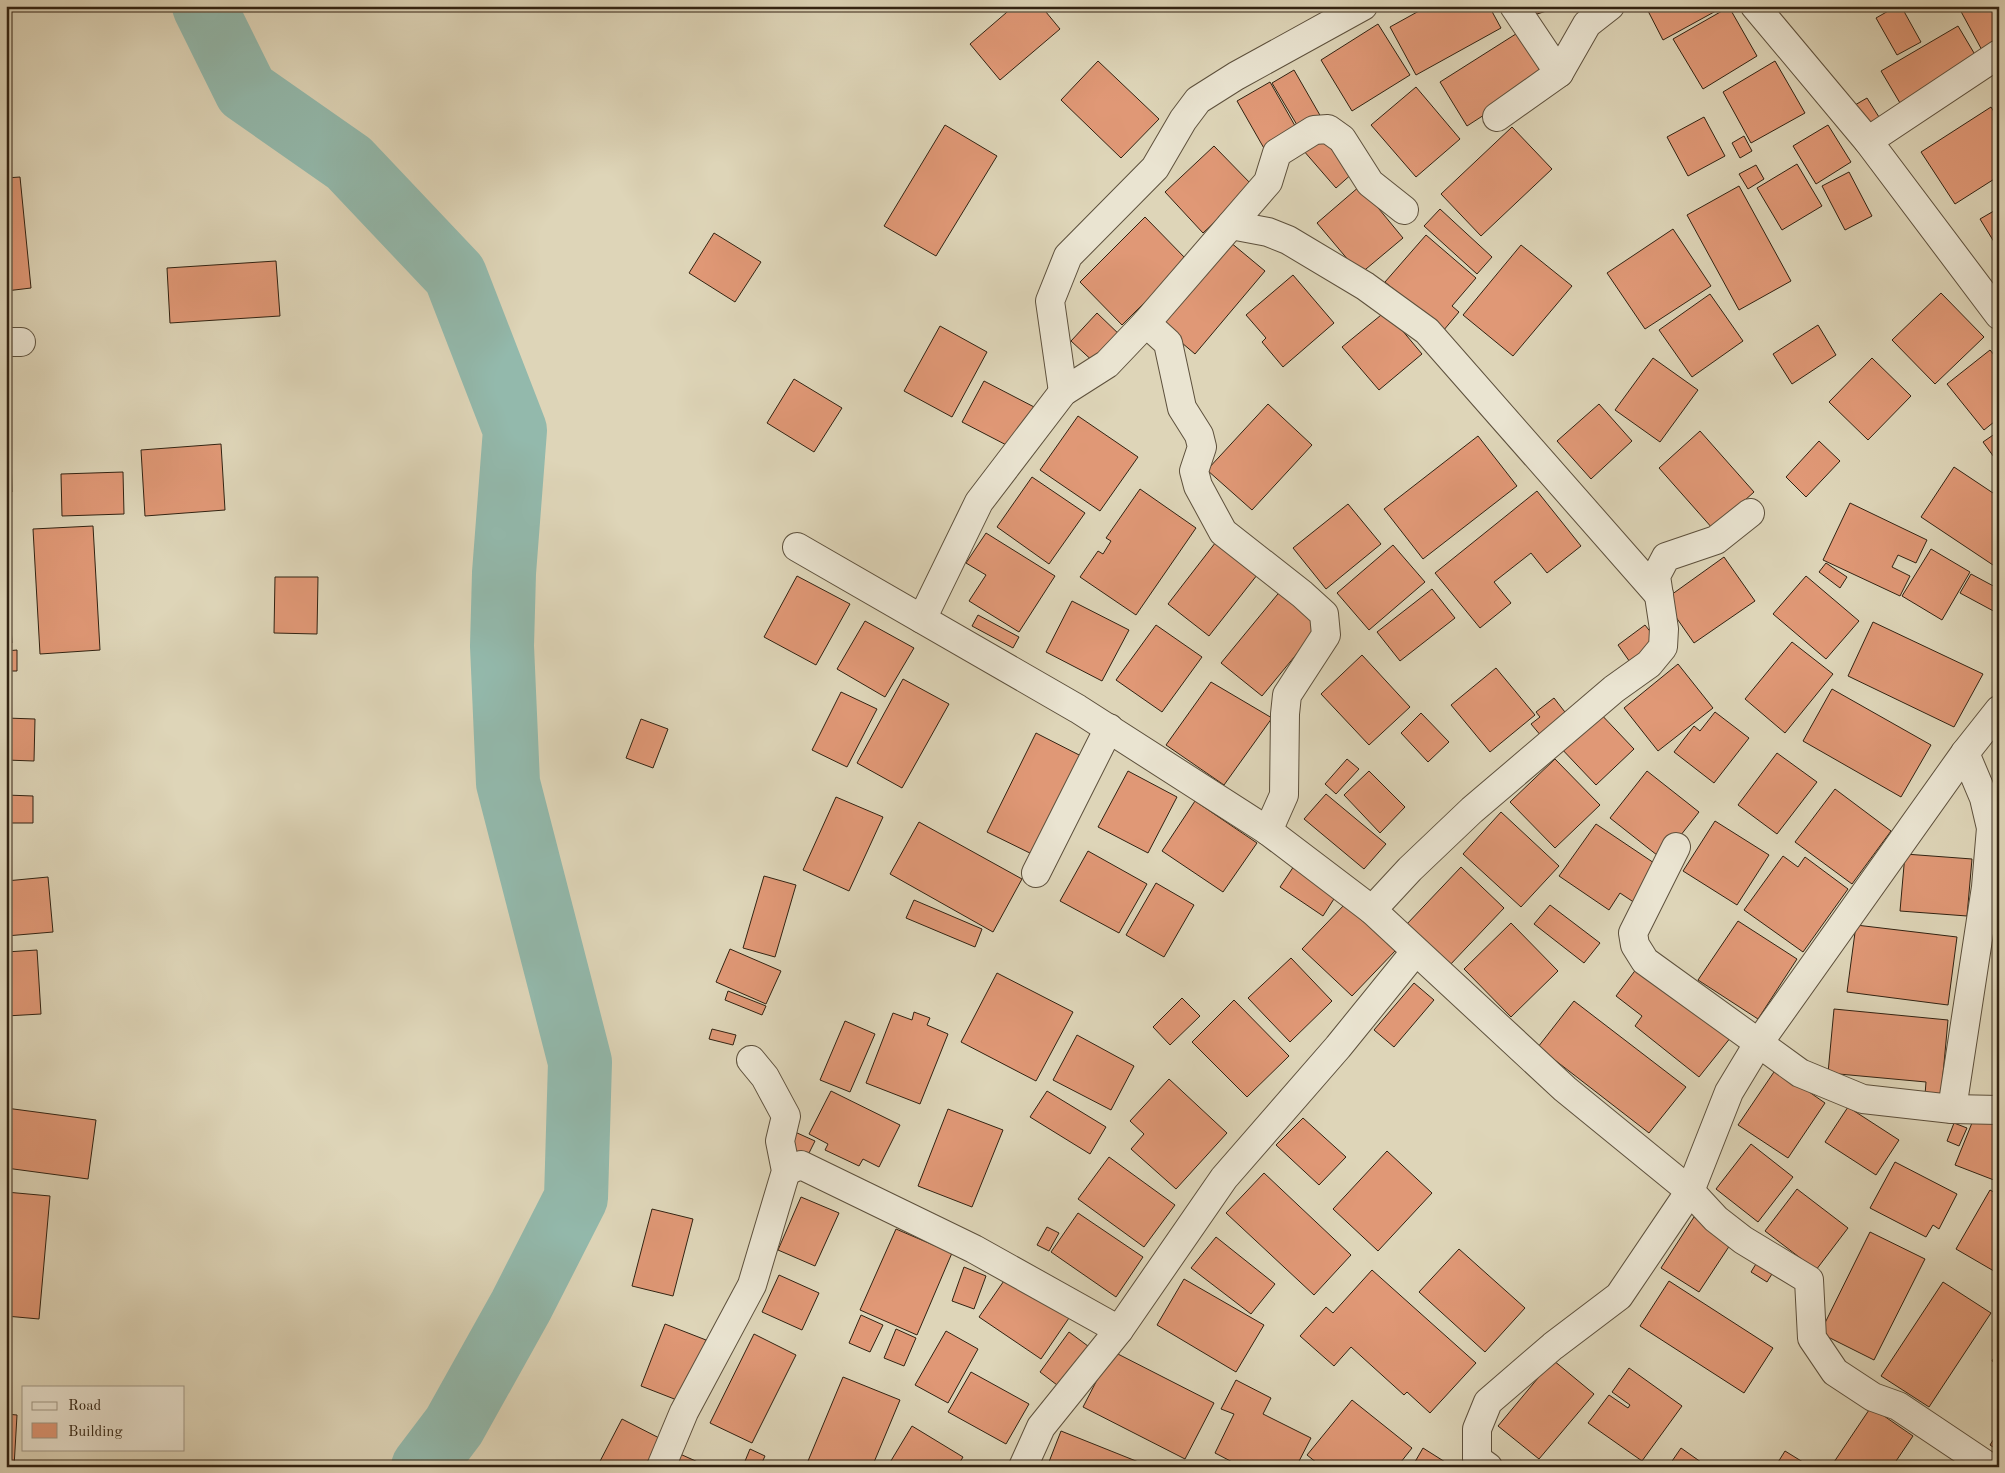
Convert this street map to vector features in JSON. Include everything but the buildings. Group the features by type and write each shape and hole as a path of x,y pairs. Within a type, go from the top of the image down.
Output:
{"street":[{"path":"1063,392 1050,301 1068,256 1155,168 1183,120 1198,100 1236,76 1363,6"},
{"path":"1514,6 1560,73"},
{"path":"1497,117 1560,73 1587,24 1610,6"},
{"path":"1755,6 1868,141 1999,314"},
{"path":"1868,141 1999,54"},
{"path":"922,619 978,502 1063,392 1107,364 1146,323 1268,182 1277,153 1314,130 1328,129 1342,139 1370,183 1404,210"},
{"path":"1231,225 1268,232 1288,240 1365,286 1427,331 1658,595"},
{"path":"1146,323 1168,343 1182,408 1199,435 1202,447 1194,471 1198,486 1223,532 1302,594 1324,614 1326,636 1287,695 1284,714 1284,795 1268,831"},
{"path":"1372,910 1410,869 1472,810 1614,689 1649,664 1663,647 1664,628 1656,576 1666,557 1716,540 1750,513"},
{"path":"797,547 1109,728 1268,831 1372,910 1415,952 1566,1089 1690,1191 1716,1220 1743,1240 1809,1280 1812,1338 1835,1372 1873,1397 1898,1406 1989,1467"},
{"path":"1488,1467 1477,1459 1477,1430 1488,1402 1553,1346 1619,1296 1690,1191 1729,1092 1758,1044 1965,753 1999,710"},
{"path":"1036,873 1109,728"},
{"path":"1952,1109 1986,887 1992,828 1984,798 1965,753"},
{"path":"1676,847 1633,933 1635,945 1646,961 1800,1073 1863,1099 1952,1109 1999,1110"},
{"path":"1023,1467 1041,1426 1119,1330 1224,1178 1338,1046 1415,952"},
{"path":"661,1467 684,1412 752,1285 786,1170 780,1141 786,1116 765,1077 751,1060"},
{"path":"786,1170 801,1165 974,1249 1119,1330"}],"waterway":[{"path":"204,6 246,91 349,163 455,275 515,430 504,573 502,646 508,783 580,1062 576,1198 521,1306 454,1426 423,1467"}]}
